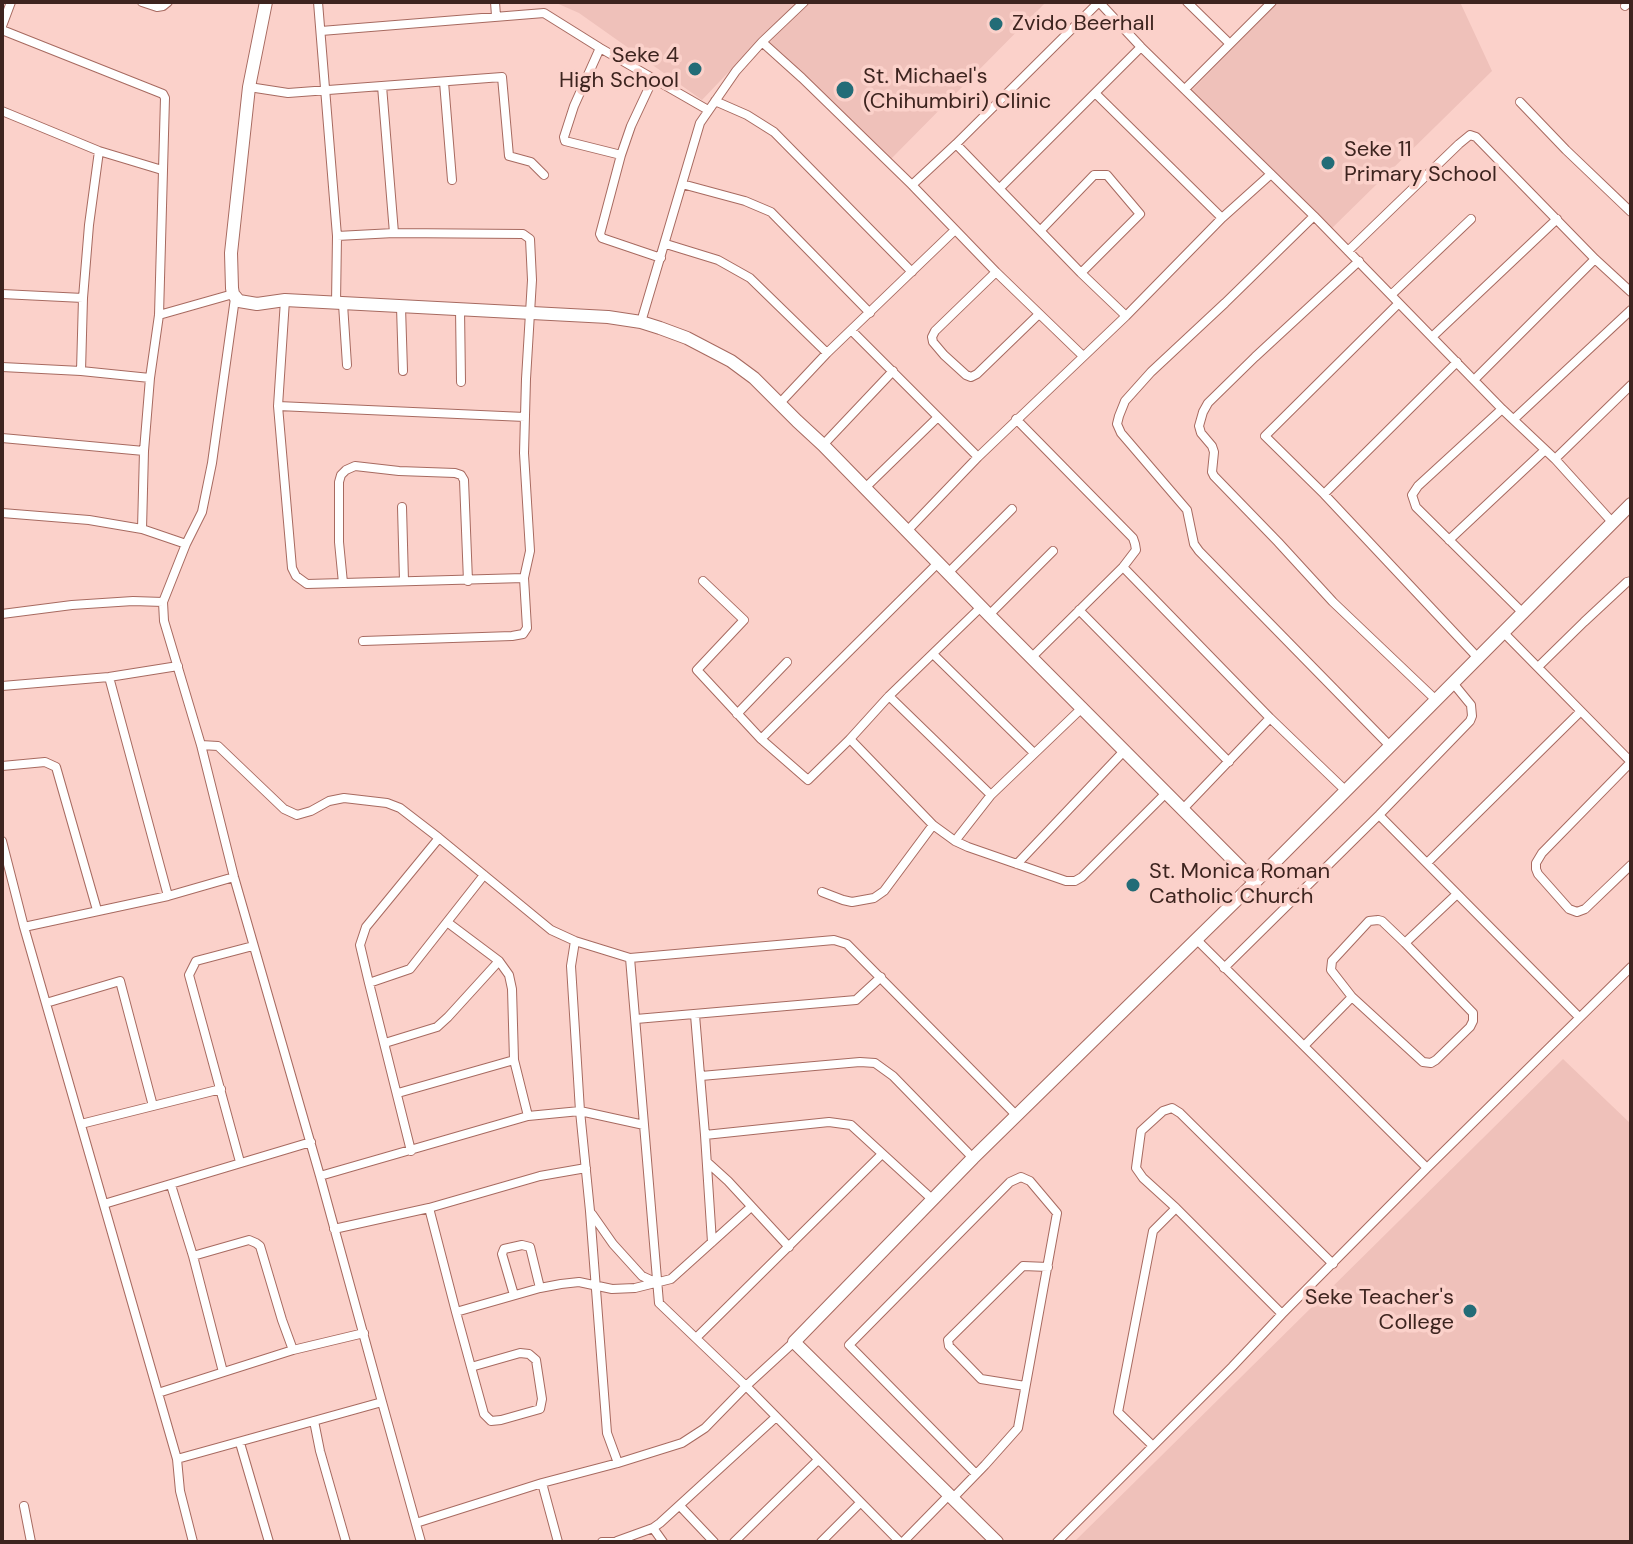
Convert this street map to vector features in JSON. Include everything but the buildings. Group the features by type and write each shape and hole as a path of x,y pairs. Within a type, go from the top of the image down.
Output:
{"street":[{"path":"11,2 2,28 163,94 166,103 159,315 144,451 142,529"},
{"path":"142,2 157,7 168,2"},
{"path":"266,2 249,87 231,253 234,296 212,463 202,512 163,602 164,621 421,1542"},
{"path":"318,2 337,236 339,304 347,365"},
{"path":"495,2 496,16"},
{"path":"641,322 700,123 736,71 804,2"},
{"path":"912,185 1099,2 1555,459 1613,523"},
{"path":"1187,2 1229,43"},
{"path":"1185,89 1271,2"},
{"path":"321,31 544,13 708,110"},
{"path":"762,42 912,185 1083,356"},
{"path":"1000,188 1141,47"},
{"path":"600,48 564,137 565,141 621,155"},
{"path":"249,87 288,93 502,77 509,156 531,162 544,175"},
{"path":"653,79 621,155 601,236 661,258"},
{"path":"444,82 452,180"},
{"path":"382,86 394,233"},
{"path":"1095,93 1222,218"},
{"path":"715,101 747,115 774,132 912,272"},
{"path":"1520,102 1631,212"},
{"path":"2,111 99,151 162,170"},
{"path":"1348,251 1470,135 1476,137 1631,292"},
{"path":"956,144 1126,316"},
{"path":"81,371 83,298 99,151"},
{"path":"908,530 1016,419 1271,174"},
{"path":"1041,230 1094,175 1107,175 1140,214 1081,273"},
{"path":"682,184 745,201 771,212 870,313"},
{"path":"1314,216 1151,372 1125,401 1117,424 1121,433 1187,510 1194,544 1199,551 1390,746"},
{"path":"1391,295 1471,219"},
{"path":"1432,337 1557,219"},
{"path":"780,403 827,353 955,230"},
{"path":"337,236 523,234 529,237 532,244 524,453 530,551 524,578 527,628 523,634 512,636 363,641"},
{"path":"666,244 718,260 750,278 827,353"},
{"path":"1475,379 1595,259"},
{"path":"1359,261 1208,403 1199,426 1214,452 1214,476 1333,602 1436,700"},
{"path":"996,272 935,331 933,342 944,355 971,377 1039,314"},
{"path":"2,294 83,298"},
{"path":"234,296 239,301 257,304 285,300 608,317 641,322 687,338 731,361 754,378 823,445 1255,882"},
{"path":"159,315 234,296"},
{"path":"285,300 278,406 292,568 300,580 307,584 524,578"},
{"path":"1398,304 1265,436 1324,494 1479,659"},
{"path":"401,307 403,371"},
{"path":"460,309 461,382"},
{"path":"1514,419 1631,310"},
{"path":"851,330 978,457"},
{"path":"1324,494 1457,362"},
{"path":"2,367 150,378"},
{"path":"823,445 893,371"},
{"path":"1555,459 1631,385"},
{"path":"278,406 525,417"},
{"path":"1502,409 1412,495 1416,507 1524,614"},
{"path":"865,488 938,417"},
{"path":"1016,419 1133,538 1136,550 1123,567 1032,657"},
{"path":"2,438 144,451"},
{"path":"1449,540 1545,450"},
{"path":"343,583 339,482 341,475 355,466 455,473 463,477 468,581"},
{"path":"416,1523 682,1443 705,1428 1631,504"},
{"path":"402,507 404,581"},
{"path":"761,739 943,568 1012,509"},
{"path":"2,513 89,520 142,529 186,544"},
{"path":"703,581 744,620 697,670 761,739 808,780 933,654 1053,551"},
{"path":"1123,567 1346,791"},
{"path":"1538,667 1631,581"},
{"path":"2,614 72,605 163,602"},
{"path":"1079,610 1229,762"},
{"path":"1504,633 1631,762 1542,853 1536,863 1538,874 1569,909 1577,912 1585,909 1631,865"},
{"path":"933,654 1034,753"},
{"path":"737,714 787,662"},
{"path":"2,686 109,677 178,666"},
{"path":"109,677 168,896"},
{"path":"1224,968 1470,721 1471,705 1453,683"},
{"path":"889,696 991,795"},
{"path":"955,841 991,795 1083,707"},
{"path":"1427,863 1580,712"},
{"path":"1182,810 1270,718"},
{"path":"850,739 933,825 955,841 1066,881 1082,877 1166,793"},
{"path":"201,745 218,746 284,809 297,815 344,798 387,803 400,808 551,930 630,958 834,940 847,944 1017,1116"},
{"path":"1017,864 1124,751"},
{"path":"2,766 45,762 56,767 97,910"},
{"path":"1379,815 1579,1017"},
{"path":"822,892 852,902 874,898 884,891 933,825"},
{"path":"411,1151 360,945 366,927 439,838"},
{"path":"2,841 177,1459 180,1491 193,1542"},
{"path":"369,983 410,969 484,875"},
{"path":"24,927 168,896 234,877"},
{"path":"1405,943 1457,894"},
{"path":"1378,920 1471,1010 1473,1021 1436,1060 1423,1062 1352,997 1332,974 1330,965 1369,921 1378,920"},
{"path":"447,922 499,961 509,975 514,1060 528,1116"},
{"path":"1197,940 1427,1168"},
{"path":"575,941 571,966 580,1111 607,1433 618,1463"},
{"path":"240,1162 189,975 196,961 253,946"},
{"path":"630,958 659,1303 901,1542 976,1474 1018,1428 1057,1213 1030,1181 1021,1177 1010,1182 849,1345 976,1474"},
{"path":"385,1043 437,1027 499,961"},
{"path":"1057,1542 1631,967"},
{"path":"636,1019 856,1000 881,977"},
{"path":"46,1003 120,981 153,1106"},
{"path":"1304,1046 1352,997"},
{"path":"695,1015 712,1242"},
{"path":"398,1093 514,1060"},
{"path":"701,1076 875,1063 893,1076 973,1158"},
{"path":"81,1124 221,1089"},
{"path":"1282,1314 1143,1178 1136,1168 1141,1131 1163,1111 1172,1108 1180,1113 1333,1264"},
{"path":"320,1176 528,1116 580,1111 644,1125"},
{"path":"705,1135 829,1122 851,1125 933,1200"},
{"path":"104,1204 311,1142"},
{"path":"696,1338 882,1154"},
{"path":"707,1162 789,1247"},
{"path":"334,1229 429,1208 540,1176 586,1168"},
{"path":"171,1185 223,1372"},
{"path":"456,1312 540,1288 579,1282 612,1289 635,1288 671,1279 751,1207"},
{"path":"429,1208 456,1312 471,1367 484,1414 491,1421 540,1409 542,1399 536,1360 529,1354 520,1353 471,1367"},
{"path":"1152,1445 1118,1412 1153,1231 1176,1208"},
{"path":"590,1211 613,1244 642,1276 656,1282"},
{"path":"193,1256 249,1240 260,1246 293,1350"},
{"path":"514,1295 502,1254 504,1249 522,1245 530,1247 540,1288"},
{"path":"1025,1386 981,1379 949,1346 948,1340 1023,1266 1048,1267"},
{"path":"158,1393 293,1350 364,1333"},
{"path":"794,1342 952,1496 993,1541"},
{"path":"177,1459 382,1402"},
{"path":"602,1542 617,1541 653,1528 776,1417"},
{"path":"314,1421 346,1542"},
{"path":"240,1443 269,1542"},
{"path":"734,1542 818,1460"},
{"path":"542,1483 558,1542"},
{"path":"821,1542 860,1503"},
{"path":"24,1506 31,1542"},
{"path":"680,1506 714,1542"},
{"path":"653,1528 663,1542"}],"shaded area":[{"path":"554,2 1046,2 886,164 760,39 702,100 579,13"},
{"name":"Seke 11 Primary School","path":"1279,2 1460,2 1492,71 1327,233 1188,94"},
{"name":"Seke Teacher's College","path":"1563,1059 1631,1124 1631,1542 1074,1542"}],"place":[{"name":"Zvido Beerhall","path":"996,24"},
{"name":"Seke 4 High School","path":"695,69"},
{"name":"St. Michael's (Chihumbiri) Clinic","path":"845,90"},
{"name":"Seke 11 Primary School","path":"1328,163"},
{"name":"St. Monica Roman Catholic Church","path":"1133,885"},
{"name":"Seke Teacher's College","path":"1470,1311"}]}
